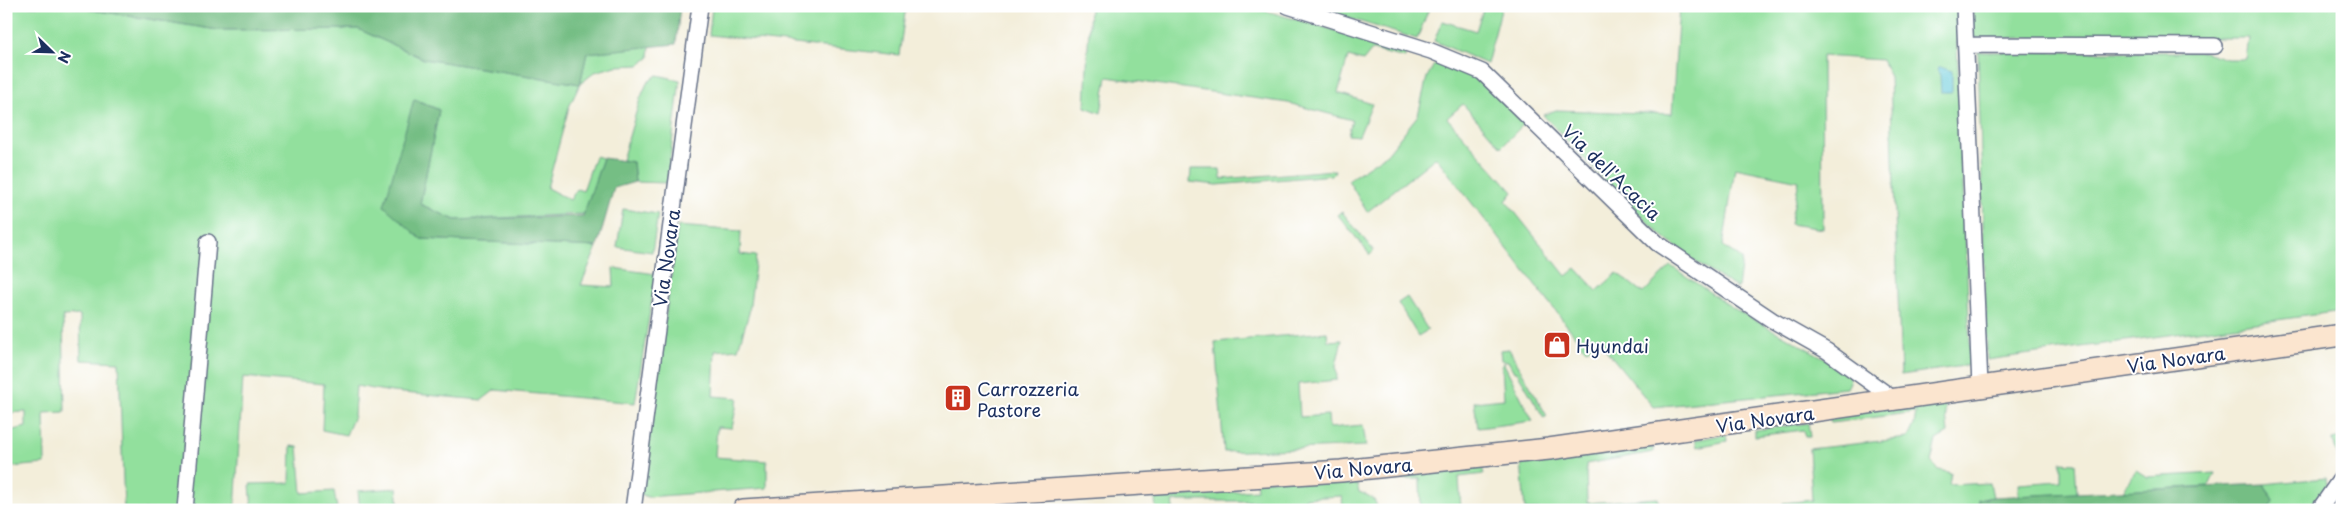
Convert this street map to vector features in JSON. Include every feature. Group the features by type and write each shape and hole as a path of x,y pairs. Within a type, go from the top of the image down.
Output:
{"main road":[{"name":"Via Novara","path":"743,510 1341,472 1550,450 1980,386 2342,335"}],"street":[{"name":"Via Novara","path":"633,510 700,6"},
{"name":"Via dell'Acacia","path":"1288,6 1431,51 1482,72 1657,243 1765,315 1827,352 1895,400"},
{"path":"1964,6 1980,386"},
{"path":"1966,45 2215,46"},
{"path":"185,510 208,242"},
{"path":"2319,510 2342,477"}],"green space":[{"path":"6,6 67,6 218,30 358,29 424,59 580,84 569,107 547,188 570,200 577,189 583,191 595,156 603,158 584,214 455,220 420,204 439,110 415,99 421,239 597,247 581,285 614,287 613,268 656,274 635,403 495,390 482,400 392,392 356,386 354,416 346,435 322,430 324,384 243,377 235,510 124,510 119,362 81,360 80,315 63,316 65,412 44,413 45,464 9,467 9,431 26,427 26,412 6,413"},
{"path":"67,6 680,6 676,44 587,53 580,84 424,59 358,29 218,30"},
{"path":"712,6 906,6 899,55 709,35"},
{"path":"1090,6 1248,6 1405,50 1405,58 1372,50 1363,61 1348,57 1338,93 1372,104 1359,136 1348,135 1352,120 1288,103 1107,77 1101,113 1085,107"},
{"path":"1309,6 1430,6 1417,39"},
{"path":"1484,6 1502,6 1487,64 1434,41 1442,21 1476,31"},
{"path":"1679,6 1742,10 1743,6 1958,6 1957,46 1971,365 1901,375 1890,77 1882,60 1822,56 1823,229 1790,224 1799,181 1735,168 1723,246 1742,259 1738,288 1710,272 1658,232 1634,210 1543,115 1556,110 1672,114"},
{"path":"1973,6 2342,6 2342,311 1987,360 1978,52 2205,52 2227,59 2246,59 2249,38 1972,38"},
{"path":"650,46 649,58 639,65 616,66 595,72 580,84 587,53"},
{"path":"1442,61 1480,75 1526,122 1501,147 1463,104 1447,118 1513,192 1506,201 1566,276 1576,268 1597,291 1617,273 1643,293 1671,266 1733,308 1839,366 1848,373 1850,382 1847,388 1653,407 1598,340 1586,350 1436,157 1367,212 1348,180 1387,154 1418,115 1427,77 1434,65"},
{"path":"657,75 680,80 667,183 635,182 633,162 622,160 640,99 647,83"},
{"path":"414,99 439,110 420,204 455,220 583,216 603,158 633,162 635,182 614,188 597,247 421,239 384,206"},
{"path":"1191,169 1220,169 1221,179 1335,170 1333,175 1217,185 1190,182"},
{"path":"623,209 658,214 652,252 617,247"},
{"path":"1342,212 1374,251 1370,255 1338,215"},
{"path":"678,226 741,231 740,254 756,256 749,313 738,349 715,351 713,396 738,398 732,428 717,427 715,457 767,461 767,488 647,497 641,494"},
{"path":"1407,297 1428,330 1418,336 1398,303"},
{"path":"1327,332 1328,341 1342,340 1336,365 1337,380 1298,384 1300,417 1328,415 1329,428 1363,425 1366,446 1224,452 1215,342"},
{"path":"1509,349 1547,416 1544,418 1517,372 1514,372 1508,361 1501,360 1500,350"},
{"path":"1503,362 1533,421 1478,428 1474,402 1504,399"},
{"path":"1944,397 1948,433 1936,440 1931,462 1939,470 1951,473 1949,485 1990,483 1993,497 1978,500 1979,510 1770,510 1783,509 1783,503 1812,500 1809,449 1908,438 1914,425 1916,412 1831,423 1828,414"},
{"path":"1808,423 1810,437 1805,437 1803,430 1755,436 1755,430"},
{"path":"1726,434 1727,441 1697,447 1695,440"},
{"path":"2342,438 2342,462 2340,464 2333,440"},
{"path":"1653,445 1653,452 1586,464 1587,503 1658,498 1659,510 1525,510 1521,461"},
{"path":"291,446 298,447 302,493 334,491 337,508 252,510 250,484 290,483"},
{"path":"2061,462 2075,463 2077,493 2019,496 2018,484 2061,481"},
{"path":"1481,464 1484,474 1459,477 1461,510 1421,510 1420,479 1368,480 1367,474"},
{"path":"2136,470 2147,477 2215,473 2209,486 2123,491"},
{"path":"1354,473 1359,492 1374,500 1377,510 1343,510 1342,496 1305,498 1305,510 1270,510 1270,501 1174,501 1173,510 1156,510 1155,498 1257,490 1256,481"},
{"path":"2325,478 2328,485 2309,510 2269,510 2274,501 2264,484"},
{"path":"2264,484 2274,501 2269,510 1979,510 1978,500 1993,497"},
{"path":"397,488 399,506 360,510 358,491"},
{"path":"2342,493 2342,509 2329,509"},
{"path":"986,501 987,510 891,510"}],"water":[{"path":"1940,67 1952,71 1952,92 1941,92 1940,75 1937,70"}],"place":[{"name":"Hyundai","path":"1557,345"},
{"name":"Carrozzeria Pastore","path":"958,398"}]}
